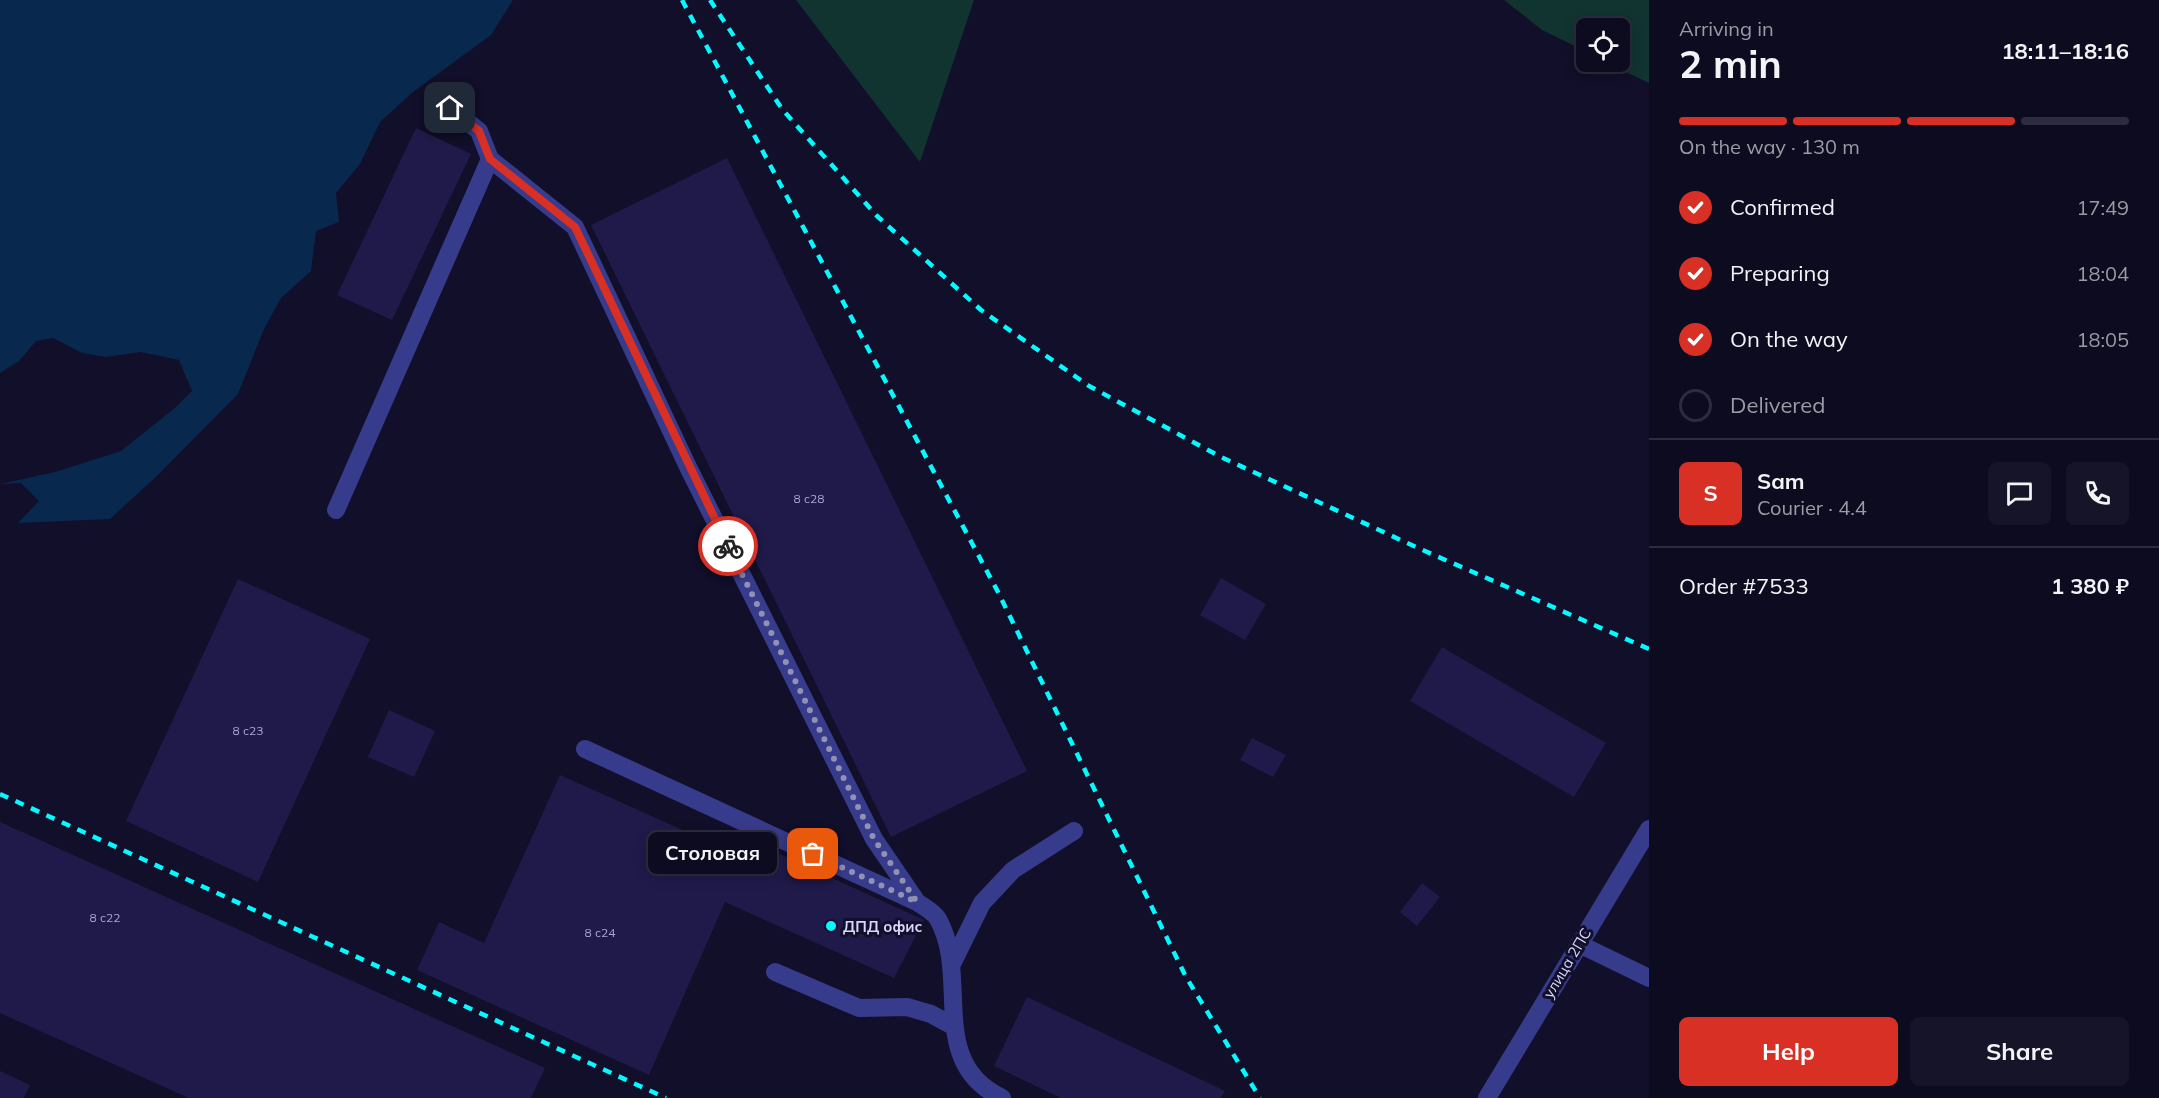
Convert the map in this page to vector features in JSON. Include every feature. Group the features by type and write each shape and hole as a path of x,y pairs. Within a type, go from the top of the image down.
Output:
{"street":[{"path":"450,108 479,131 490,159 575,227 689,469 874,839 917,902"},
{"path":"336,510 490,159"},
{"path":"585,749 917,902 937,917 952,964 953,1026 960,1056 975,1078 1002,1098"},
{"name":"улица 2ПС","path":"1487,1098 1649,829"},
{"path":"952,964 982,903 1013,870 1074,831"},
{"path":"1579,944 1649,978"},
{"path":"775,972 859,1008 907,1007 931,1014 953,1026"}],"green space":[{"path":"796,0 974,0 920,162"},
{"path":"1504,0 1649,0 1649,83 1626,72 1630,72 1630,18 1576,18 1576,47 1542,30"}],"water":[{"path":"0,0 513,0 491,35 413,92 380,122 360,164 336,193 339,222 316,231 311,271 281,298 264,329 238,394 158,475 110,519 18,523 39,501 21,483 0,484 55,472 121,451 176,407 192,391 179,360 141,352 106,357 82,353 53,338 36,341 19,361 0,373"}],"building":[{"path":"416,128 471,154 392,320 337,295"},
{"path":"727,158 1027,771 891,837 591,225"},
{"path":"1221,578 1266,604 1245,640 1200,615"},
{"path":"238,579 370,639 258,882 126,821"},
{"path":"1442,647 1606,743 1574,797 1410,701"},
{"path":"389,710 435,731 414,777 368,757"},
{"path":"1252,738 1286,755 1273,777 1240,760"},
{"path":"560,775 743,857 751,841 924,920 894,978 725,902 649,1075 417,970 439,922 484,943"},
{"path":"0,822 545,1068 531,1098 189,1098 0,1013"},
{"path":"1422,883 1440,897 1417,926 1400,912"},
{"path":"1027,997 1225,1091 1221,1098 1061,1098 994,1066"},
{"path":"0,1071 30,1085 24,1098 0,1098"}],"railway":[{"path":"682,0 998,592 1186,977 1260,1098"},
{"path":"710,0 782,109 877,216 981,310 1089,386 1221,457 1418,548 1649,649"},
{"path":"0,794 666,1098"}],"way so far":[{"path":"728,546 874,839 917,902 813,854"}],"place":[{"name":"Столовая","path":"813,854"},
{"name":"ДПД офис","path":"831,926"}],"route":[{"path":"450,108 479,131 490,159 575,227 728,546"}]}
